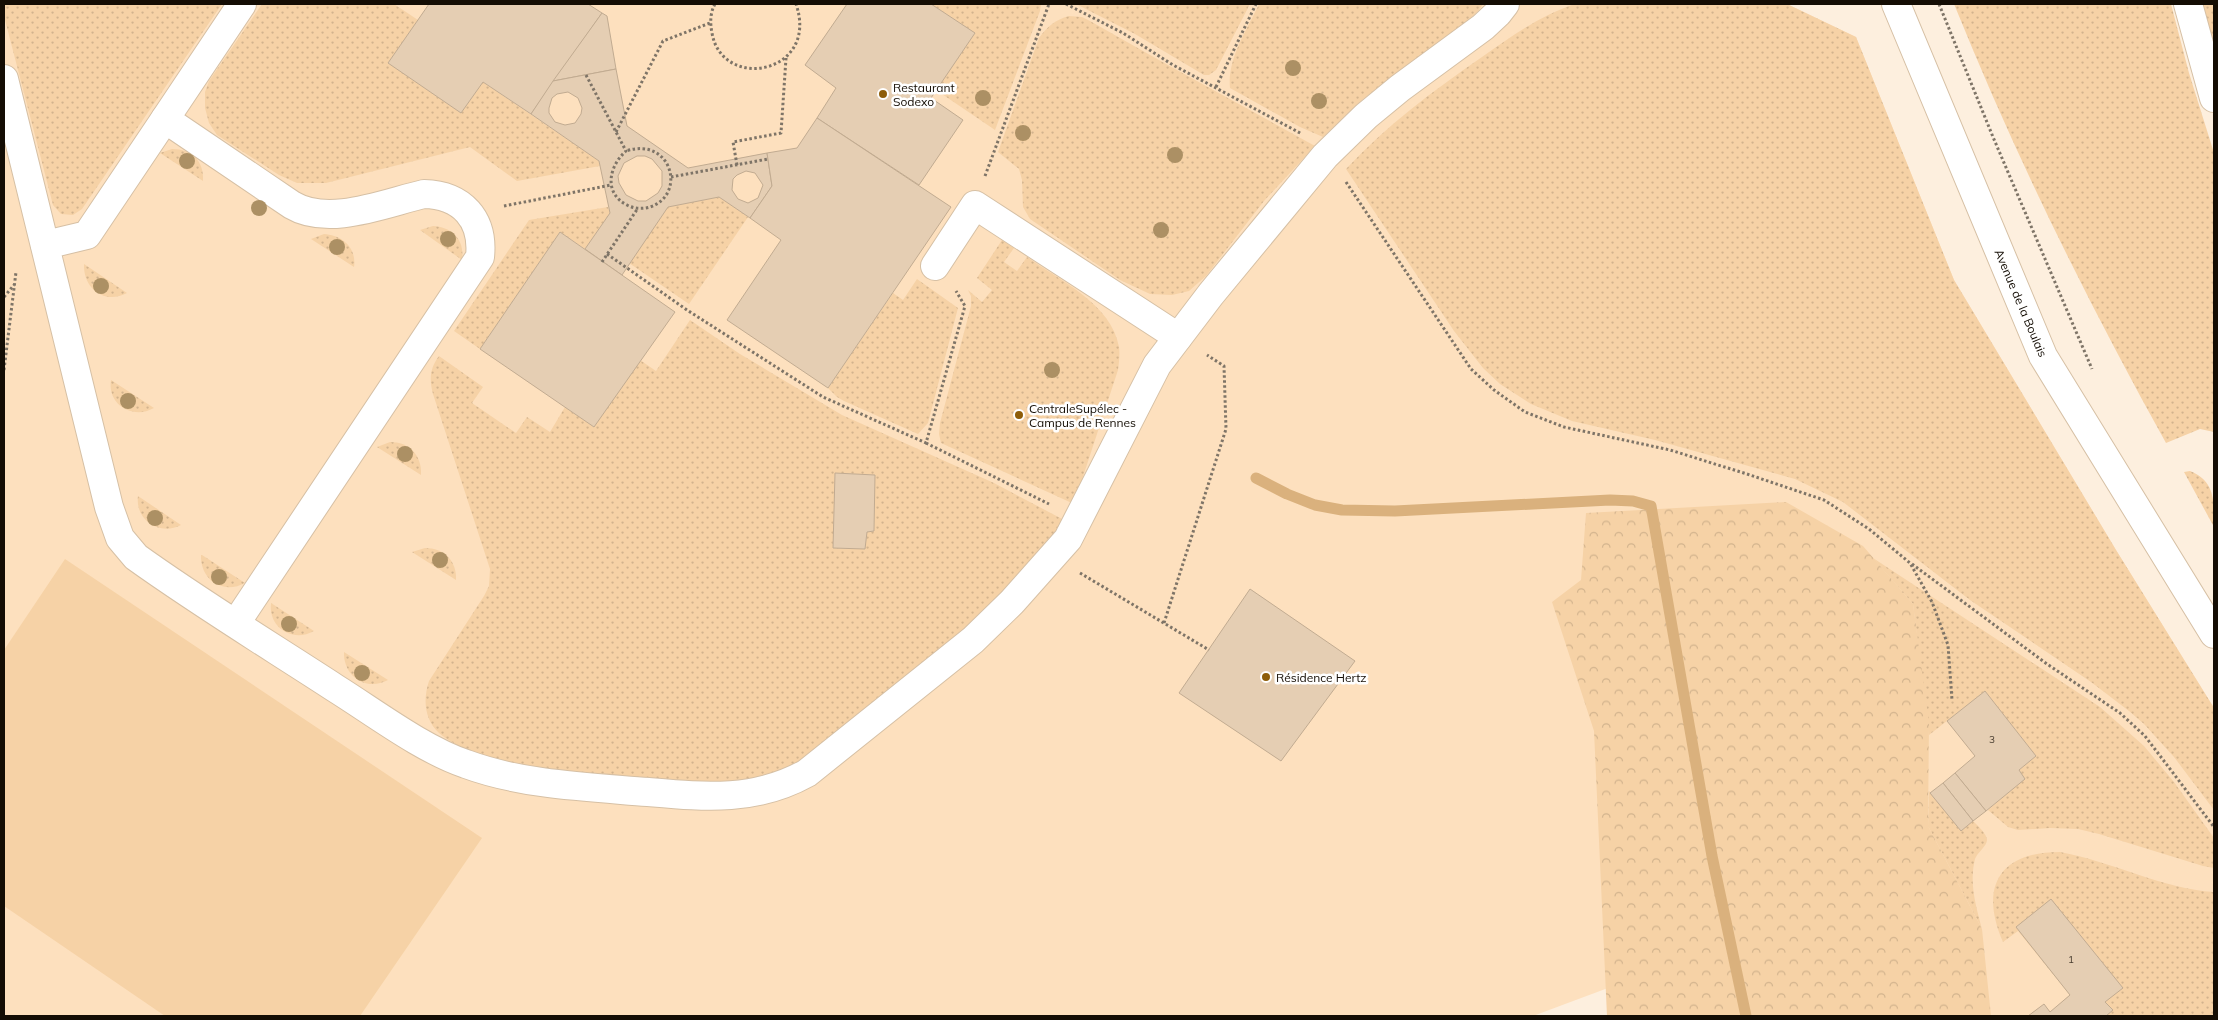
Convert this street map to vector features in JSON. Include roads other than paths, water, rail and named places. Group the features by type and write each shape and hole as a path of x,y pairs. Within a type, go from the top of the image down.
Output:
{"street":[{"path":"45,247 87,235 242,4"},
{"path":"4,80 110,507 120,538 136,557 393,725 446,756 464,764 502,774 555,783 693,796 741,795 782,786 807,773 973,640 1012,602 1059,551 1078,519 1157,365 1178,336 1326,156 1366,116 1400,88 1484,27 1504,4"},
{"name":"Avenue de la Boulais","path":"1896,4 2043,356 2214,634"},
{"path":"2188,4 2214,98"},
{"path":"165,119 292,206 305,212 320,215 344,213 424,194 438,194 450,198 468,213 479,232 481,244 480,257 236,623"},
{"path":"935,266 975,205 1178,336"}],"waterway":[{"path":"1256,478 1287,494 1315,505 1342,510 1395,511 1610,500 1633,501 1651,506 1712,856 1746,1016"}],"place":[{"name":"Restaurant Sodexo","path":"883,94"},
{"name":"CentraleSupélec - Campus de Rennes","path":"1019,415"},
{"name":"Résidence Hertz","path":"1266,677"}]}
